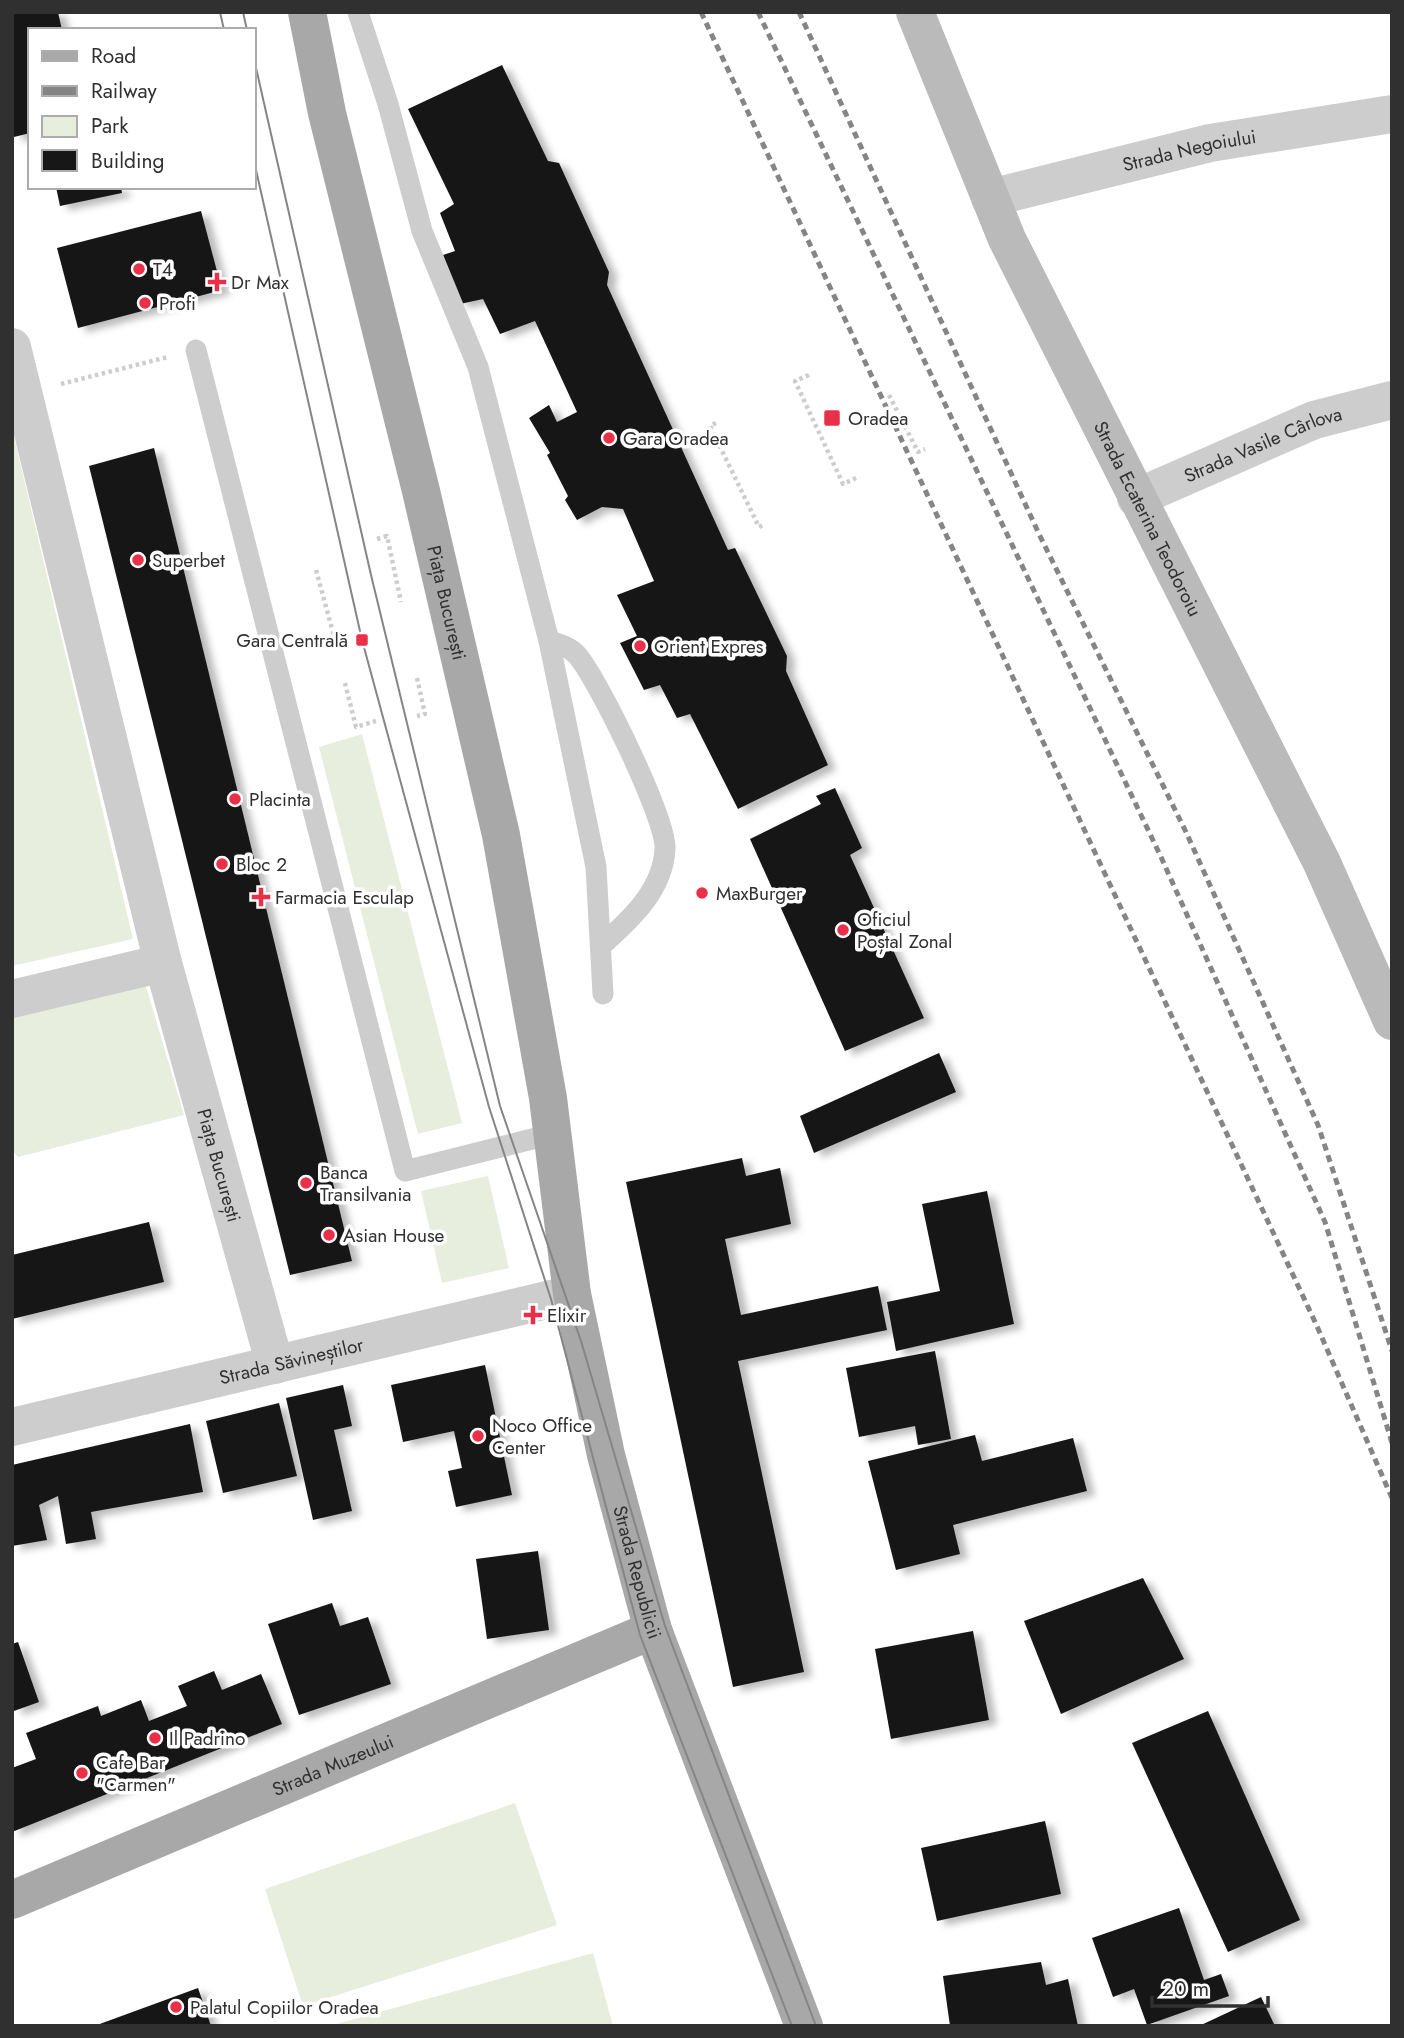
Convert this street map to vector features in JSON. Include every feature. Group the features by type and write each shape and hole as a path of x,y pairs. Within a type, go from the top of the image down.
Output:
{"main road":[{"name":"Piața București","path":"278,12 327,113"},
{"name":"Piața București","path":"307,12 327,113 427,517 501,835 550,1116"},
{"name":"Strada Ecaterina Teodoroiu","path":"915,12 990,198 1136,498 1322,863 1392,1021"},
{"name":"Strada Republicii","path":"550,1116 572,1294 606,1455 653,1630 804,2026"},
{"name":"Strada Muzeului","path":"12,1900 653,1630"}],"street":[{"name":"Strada Negoiului","path":"990,198 1210,143 1392,114"},
{"name":"Piața București","path":"12,347 163,963 275,1365"},
{"name":"Strada Vasile Cârlova","path":"1136,498 1314,420 1392,400"},
{"path":"12,999 163,963"},
{"name":"Strada Săvineștilor","path":"12,1427 572,1294"}],"lane":[{"path":"358,12 388,104 422,231 478,367 549,641 596,867 603,945 603,993"},
{"path":"196,350 405,1171 550,1116"},
{"path":"549,641 562,644 576,653 599,687 633,757 666,847 659,880 633,917 603,945"}],"path":[{"path":"24,393 196,350"},
{"path":"809,375 794,381 843,484 856,478"},
{"path":"890,395 918,452 925,449"},
{"path":"716,423 710,426 758,527 765,524"},
{"path":"377,539 387,536 401,602"},
{"path":"316,570 335,640"},
{"path":"418,678 425,714 418,716"},
{"path":"345,684 356,727 376,721"}],"green space":[{"path":"12,428 133,939 12,966"},
{"path":"362,734 462,1123 418,1134 319,747"},
{"path":"145,983 184,1115 18,1157 12,1150 12,1015"},
{"path":"488,1176 509,1268 442,1283 421,1191"},
{"path":"515,1803 557,1925 303,2006 265,1889"},
{"path":"593,1953 613,2026 329,2026"}],"building":[{"path":"12,12 58,12 62,28 28,28 28,134 14,137"},
{"name":"Gara Oradea","path":"502,65 548,161 559,163 609,272 607,285 728,550 735,548 787,656 786,671 828,765 738,809 690,714 677,718 660,685 644,690 620,643 637,636 617,595 654,581 623,509 602,507 577,520 565,500 568,496 547,455 550,453 529,418 549,405 557,422 577,412 535,321 500,334 483,299 460,304 443,255 455,251 440,213 454,204 408,109"},
{"path":"56,189 121,189 122,193 60,206"},
{"name":"T4","path":"201,211 222,290 78,328 57,248"},
{"name":"Bloc 2","path":"154,448 352,1261 290,1275 89,466"},
{"path":"835,788 862,848 850,855 924,1018 845,1051 750,839 821,804 816,796"},
{"path":"939,1053 956,1092 814,1153 800,1116"},
{"path":"742,1158 746,1176 780,1168 791,1224 725,1239 741,1315 878,1286 887,1330 738,1361 804,1672 733,1687 626,1182"},
{"path":"987,1191 1014,1324 896,1351 887,1302 940,1291 922,1204"},
{"path":"149,1222 164,1282 12,1319 12,1255"},
{"path":"935,1351 951,1439 918,1445 915,1426 859,1437 846,1368"},
{"name":"Noco Office Center","path":"485,1365 512,1495 456,1507 448,1471 462,1468 454,1431 403,1442 391,1385"},
{"path":"343,1385 352,1426 334,1430 352,1511 313,1520 286,1398"},
{"path":"279,1403 297,1476 223,1493 206,1421"},
{"path":"190,1424 203,1492 91,1512 96,1539 66,1544 58,1496 39,1505 47,1540 12,1546 12,1465"},
{"path":"975,1435 982,1461 1073,1438 1087,1491 953,1525 960,1554 896,1570 868,1461"},
{"path":"538,1551 549,1630 487,1639 476,1559"},
{"path":"1143,1578 1184,1659 1061,1714 1024,1621"},
{"path":"332,1603 340,1626 368,1617 391,1684 299,1715 268,1624"},
{"path":"973,1631 989,1720 891,1739 875,1649"},
{"path":"18,1642 39,1702 14,1711 12,1644"},
{"path":"214,1671 222,1690 261,1674 282,1724 12,1832 12,1768 36,1759 26,1733 98,1706 101,1716 141,1700 149,1721 187,1706 178,1686"},
{"path":"1208,1711 1300,1920 1228,1952 1132,1743"},
{"path":"1045,1821 1061,1894 937,1921 921,1848"},
{"path":"1179,1908 1204,1980 1221,1974 1229,1996 1147,2025 1134,1989 1113,1997 1092,1938"},
{"path":"1041,1962 1046,1985 1068,1979 1078,2026 950,2026 943,1976"},
{"name":"Palatul Copiilor Oradea","path":"198,1988 211,2026 97,2026 97,2025"},
{"path":"1261,1997 1275,2026 1199,2026"}],"tram line":[{"path":"220,12 224,28"},
{"path":"243,12 247,28"},
{"path":"256,68 371,575 500,1106 581,1341 665,1626 816,2026"},
{"path":"256,170 362,640 489,1107 551,1299 640,1635 792,2026"}],"railway":[{"path":"701,12 1316,1324 1392,1498"},
{"path":"758,12 1161,857 1325,1222 1392,1443"},
{"path":"799,12 1039,534 1186,832 1318,1125 1392,1351"}],"place":[{"name":"T4","path":"139,269"},
{"name":"Dr Max","path":"217,282"},
{"name":"Profi","path":"145,303"},
{"name":"Oradea","path":"832,418"},
{"name":"Gara Oradea","path":"609,438"},
{"name":"Superbet","path":"138,560"},
{"name":"Gara Centrală","path":"362,640"},
{"name":"Orient Expres","path":"640,646"},
{"name":"Placinta","path":"235,799"},
{"name":"Bloc 2","path":"222,864"},
{"name":"MaxBurger","path":"702,893"},
{"name":"Farmacia Esculap","path":"261,897"},
{"name":"Oficiul Poștal Zonal","path":"843,930"},
{"name":"Banca Transilvania","path":"306,1183"},
{"name":"Asian House","path":"329,1235"},
{"name":"Elixir","path":"533,1315"},
{"name":"Noco Office Center","path":"478,1436"},
{"name":"Il Padrino","path":"155,1738"},
{"name":"Cafe Bar \"Carmen\"","path":"82,1773"},
{"name":"Palatul Copiilor Oradea","path":"176,2007"}]}
